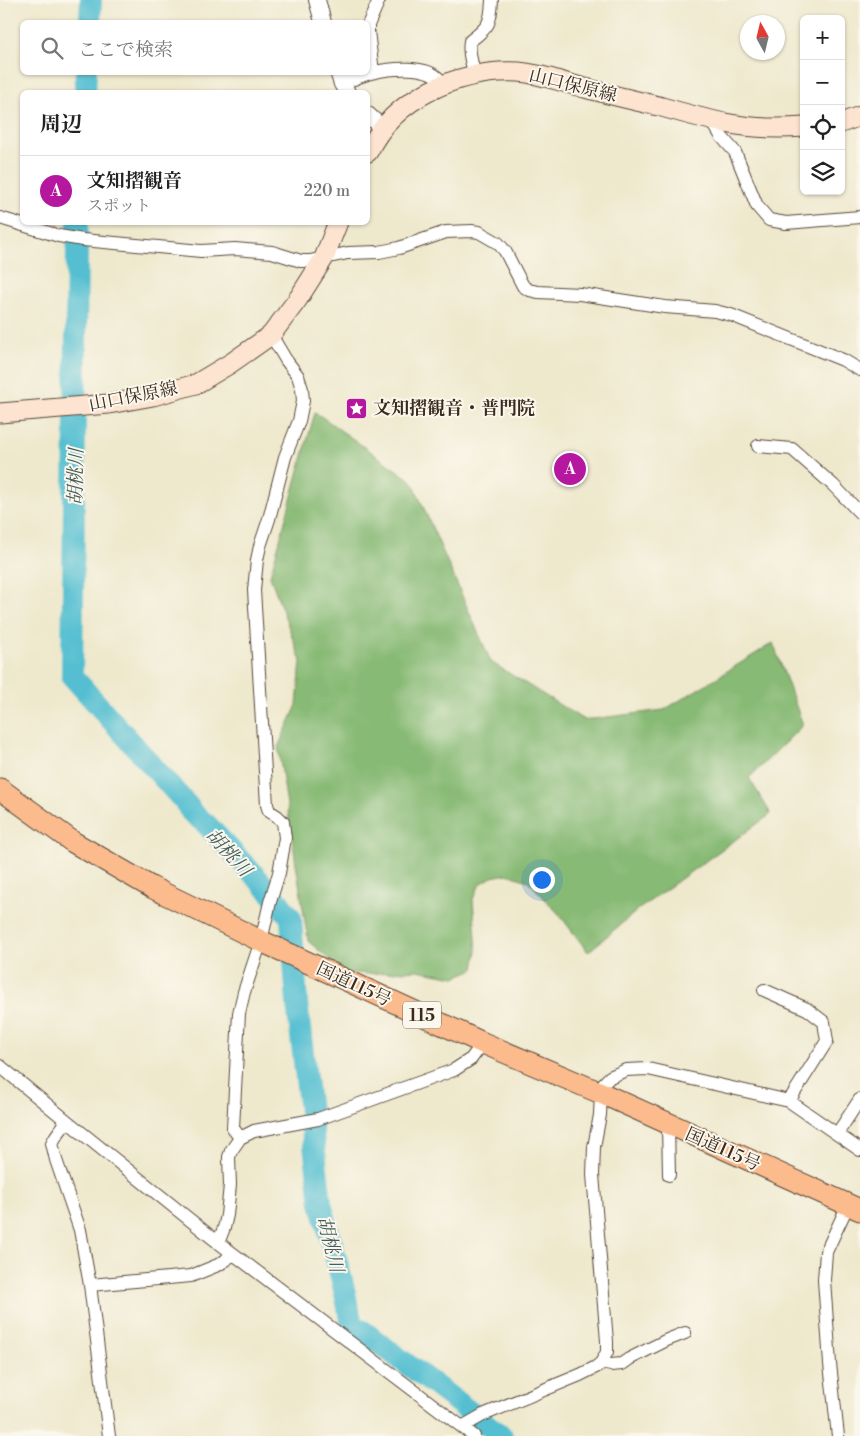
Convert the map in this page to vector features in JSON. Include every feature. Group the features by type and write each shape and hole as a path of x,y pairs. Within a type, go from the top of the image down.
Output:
{"highway":[{"name":"国道115号","path":"0,789 73,842 151,887 261,941 482,1043 601,1093 854,1208"}],"main road":[{"name":"山口保原線","path":"370,149 382,128 409,103 424,94 457,80 503,72 541,75 726,124 780,129 800,127"},
{"path":"845,122 860,116"},
{"name":"山口保原線","path":"0,413 109,404 161,394 196,384 231,363 271,335 298,299 324,258 337,225"}],"street":[{"path":"317,0 322,20"},
{"path":"370,20 379,0"},
{"path":"475,76 469,48 470,41 482,32 490,21 492,0"},
{"path":"370,47 373,72"},
{"path":"370,73 398,68 421,71 438,78 442,86"},
{"path":"342,83 365,75"},
{"path":"370,117 382,128"},
{"path":"715,121 715,126 721,136 735,152 757,206 769,220 786,222 860,217"},
{"path":"0,218 20,224"},
{"path":"23,225 59,236 83,240 201,251 235,249 272,252 300,261 310,261 348,253 379,252 399,248 446,232 479,232 498,242 524,286 529,290 580,294 665,307 715,311 731,315 843,360 860,370"},
{"path":"240,1138 233,1128 239,1013 279,873 285,838 282,822 269,811 267,805 254,590 260,546 286,457 299,421 303,401 298,376 271,335"},
{"path":"758,446 792,449 833,485 860,514"},
{"path":"764,990 807,1009 824,1022 827,1041 789,1101"},
{"path":"218,1242 227,1215 230,1185 229,1157 240,1138 254,1131 318,1119 454,1070 471,1059 482,1043"},
{"path":"0,1066 67,1122 232,1253 474,1436"},
{"path":"462,1427 483,1415 596,1367 601,1363 607,1352 608,1341 593,1175 594,1147 600,1115 601,1093 604,1083 610,1078 626,1070 648,1069 789,1101 860,1150"},
{"path":"837,1134 860,1099"},
{"path":"67,1122 52,1143 80,1230 90,1285 109,1436"},
{"path":"668,1124 669,1175"},
{"path":"838,1436 830,1364 824,1280 826,1252 854,1208"},
{"path":"90,1285 191,1276 218,1266 232,1253"},
{"path":"601,1363 611,1365 622,1364 667,1340 685,1333"}],"green space":[{"path":"315,412 412,481 491,662 584,720 664,710 773,643 803,725 749,778 771,814 639,909 588,952 558,913 528,881 507,874 492,877 480,884 473,899 477,951 474,969 455,977 417,970 367,974 344,972 308,941 278,747 297,705 301,661 270,576"}],"waterway":[{"name":"胡桃川","path":"90,20 91,0"},
{"name":"胡桃川","path":"85,90 86,75"},
{"name":"胡桃川","path":"78,225 72,676 189,807 191,812 206,824 273,895 291,918 297,1003 321,1203 351,1320 355,1327 363,1331 502,1436"}],"place":[{"name":"文知摺観音・普門院","path":"357,408"},
{"name":"文知摺観音","path":"570,469"}]}
